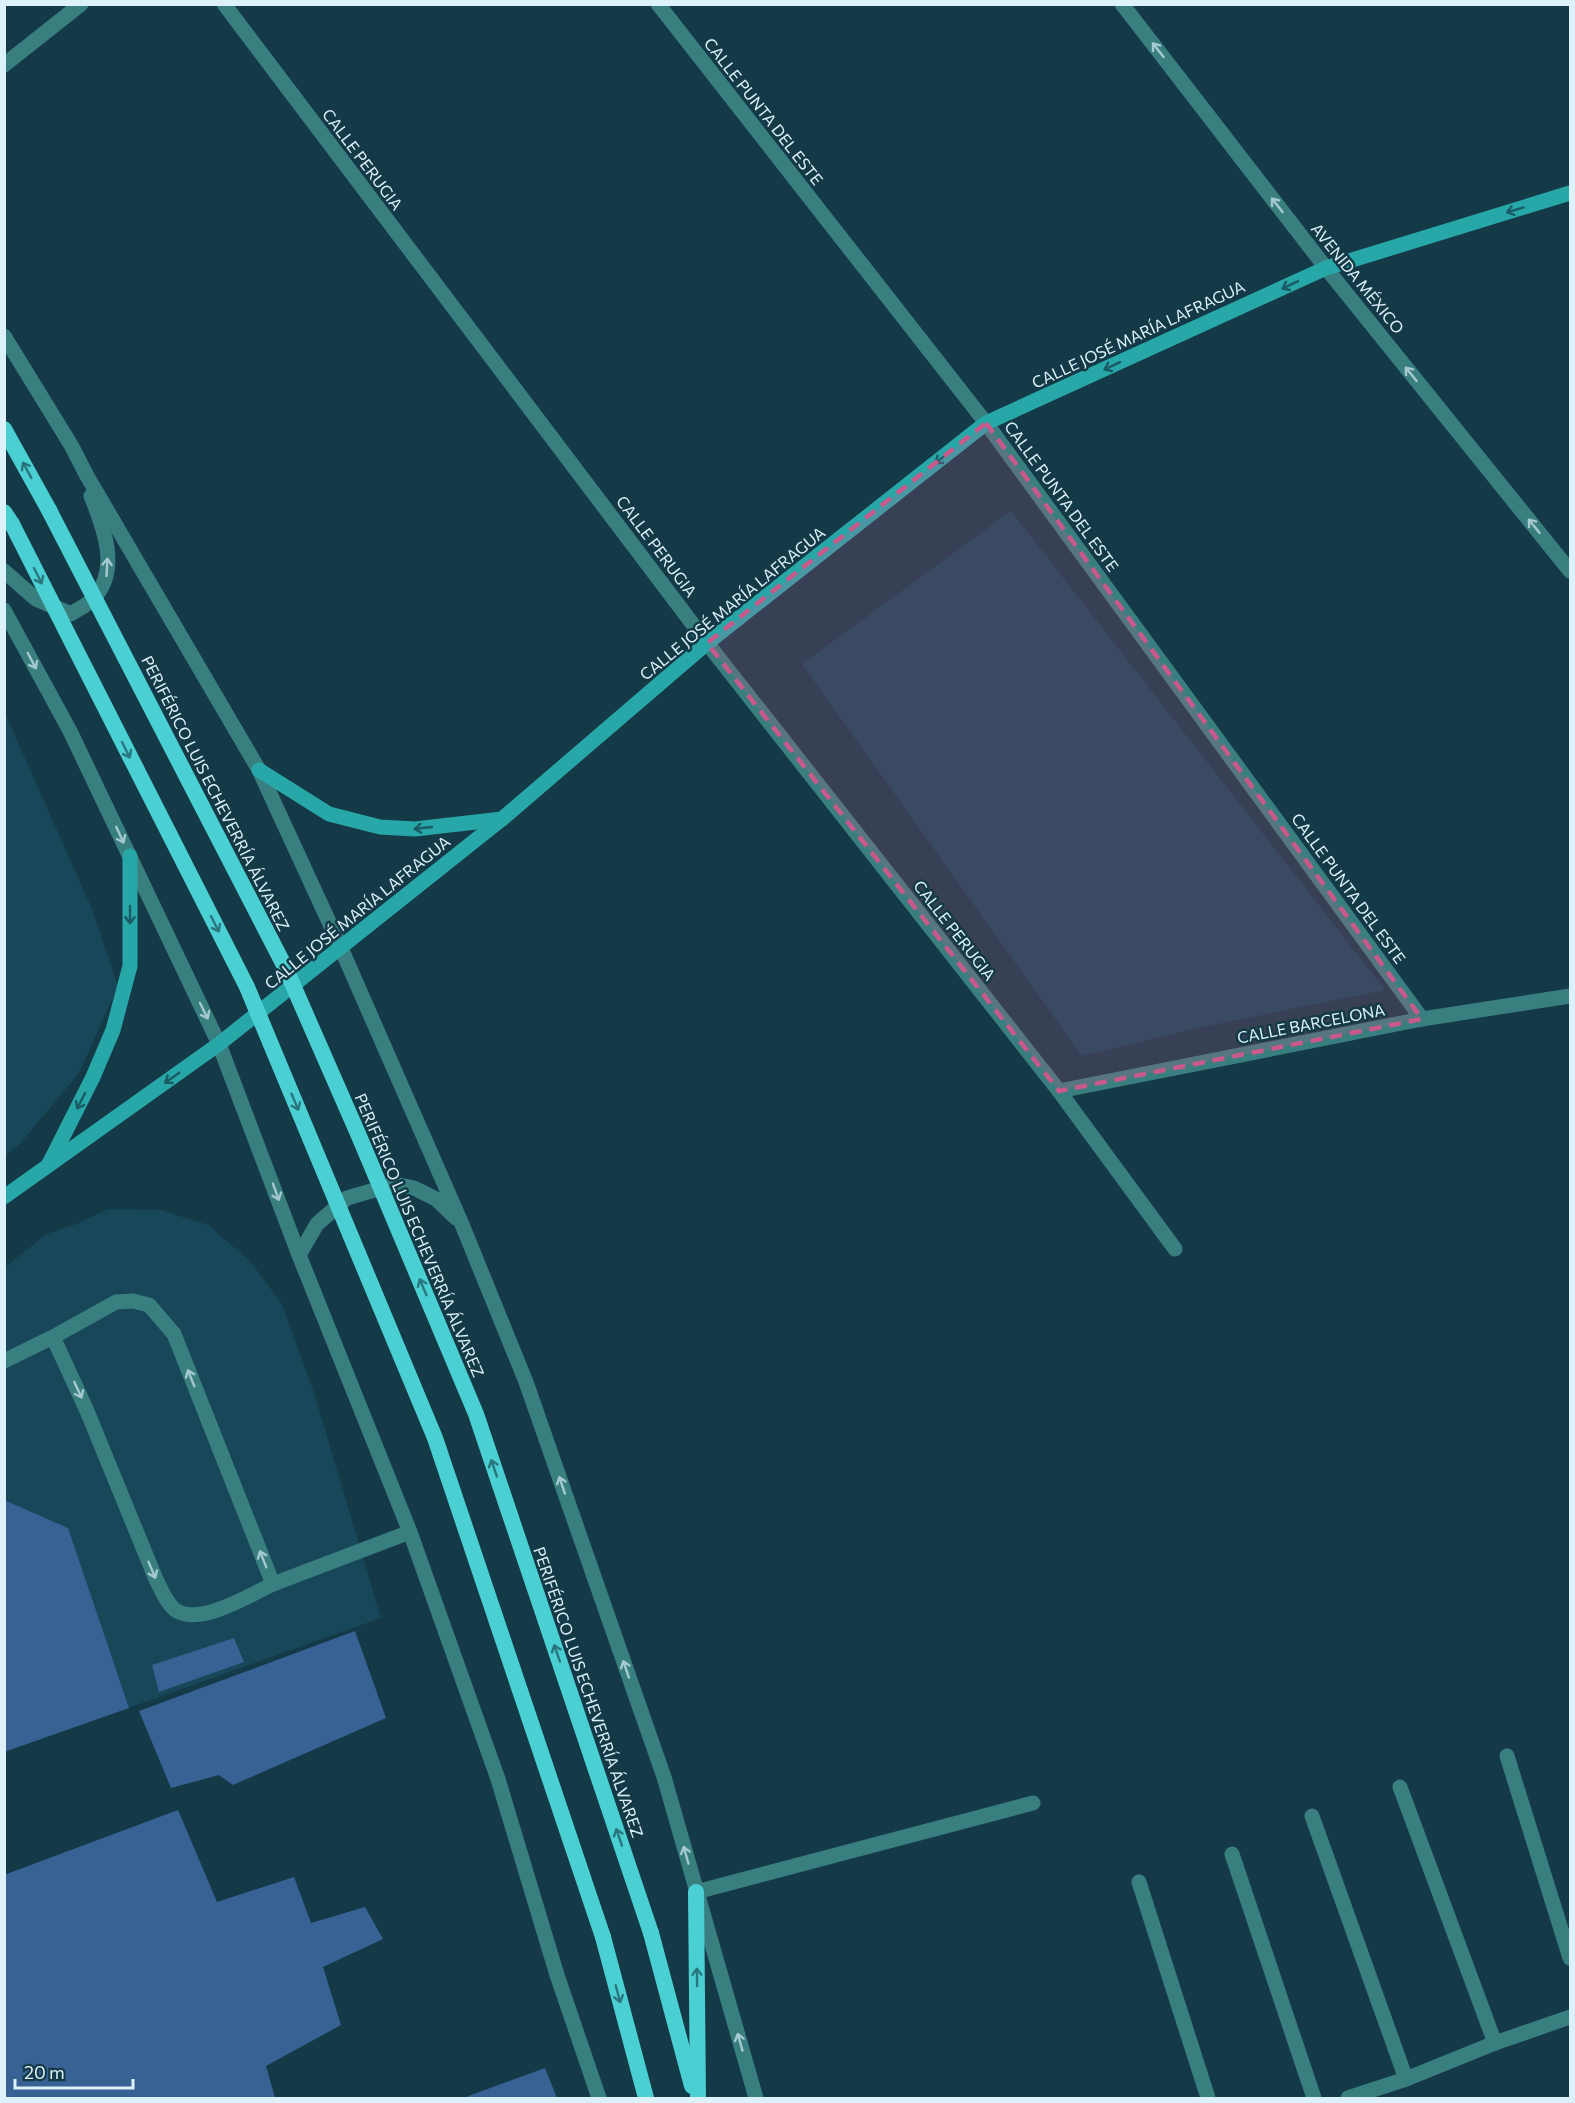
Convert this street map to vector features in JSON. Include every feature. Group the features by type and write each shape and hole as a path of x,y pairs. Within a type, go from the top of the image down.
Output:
{"highway":[{"name":"PERIFÉRICO LUIS ECHEVERRÍA ÁLVAREZ","path":"4,429 49,510 285,967 476,1414 651,1933 697,2098"},
{"path":"8,518 247,987 435,1438 603,1937 646,2098"},
{"path":"696,1892 697,2098"}],"main road":[{"name":"CALLE JOSÉ MARÍA LAFRAGUA","path":"4,1197 219,1044 341,948 502,819 707,643 986,423 1326,268 1570,193"},
{"path":"259,770 329,814 380,827 415,829 502,819"},
{"path":"48,1166 93,1077 116,1019 130,966 130,856"}],"street":[{"path":"4,65 81,4"},
{"name":"CALLE PERUGIA","path":"224,4 707,643 1059,1091 1174,1249"},
{"name":"CALLE PUNTA DEL ESTE","path":"658,4 986,423 1422,1019"},
{"name":"AVENIDA MÉXICO","path":"1122,4 1326,268 1570,571"},
{"path":"4,336 71,445 259,770 341,948 461,1222 526,1382 664,1777 756,2098"},
{"path":"4,571 36,599 70,614 94,599 106,577 108,545 71,445"},
{"path":"4,610 70,731 219,1044 299,1255 410,1532 498,1779 556,1974 599,2098"},
{"name":"CALLE BARCELONA","path":"1059,1091 1422,1019 1570,996"},
{"path":"299,1255 317,1224 347,1198 395,1184 414,1188 436,1199 461,1222"},
{"path":"4,1361 116,1302 133,1301 150,1305 174,1334 273,1584"},
{"path":"53,1337 87,1411 155,1577 165,1598 175,1609 189,1616 225,1608 273,1584 410,1532"},
{"path":"1507,1756 1570,1958"},
{"path":"1400,1787 1495,2043"},
{"path":"696,1892 1033,1803"},
{"path":"1312,1816 1406,2079"},
{"path":"1232,1854 1314,2098"},
{"path":"1139,1882 1208,2098"},
{"path":"1347,2098 1406,2079 1495,2043 1570,2017"}],"highlighted area":[{"path":"986,423 1422,1019 1059,1091 707,643"}],"shaded area":[{"path":"1011,511 1385,990 1193,1029 1082,1056 802,664"},
{"path":"4,711 92,909 118,986 79,1073 19,1145 5,1156"},
{"path":"108,1209 161,1210 208,1225 250,1261 282,1304 315,1396 381,1618 5,1752 5,1267 47,1234 79,1223"}],"building":[{"path":"4,1500 68,1528 129,1708 4,1752"},
{"path":"355,1631 386,1718 233,1785 219,1775 171,1788 139,1711"},
{"path":"234,1638 244,1662 159,1692 152,1665"},
{"path":"178,1810 217,1902 294,1877 311,1923 365,1907 383,1939 323,1967 341,2025 266,2066 275,2098 4,2098 4,1875"},
{"path":"545,2068 557,2098 463,2098"}]}
